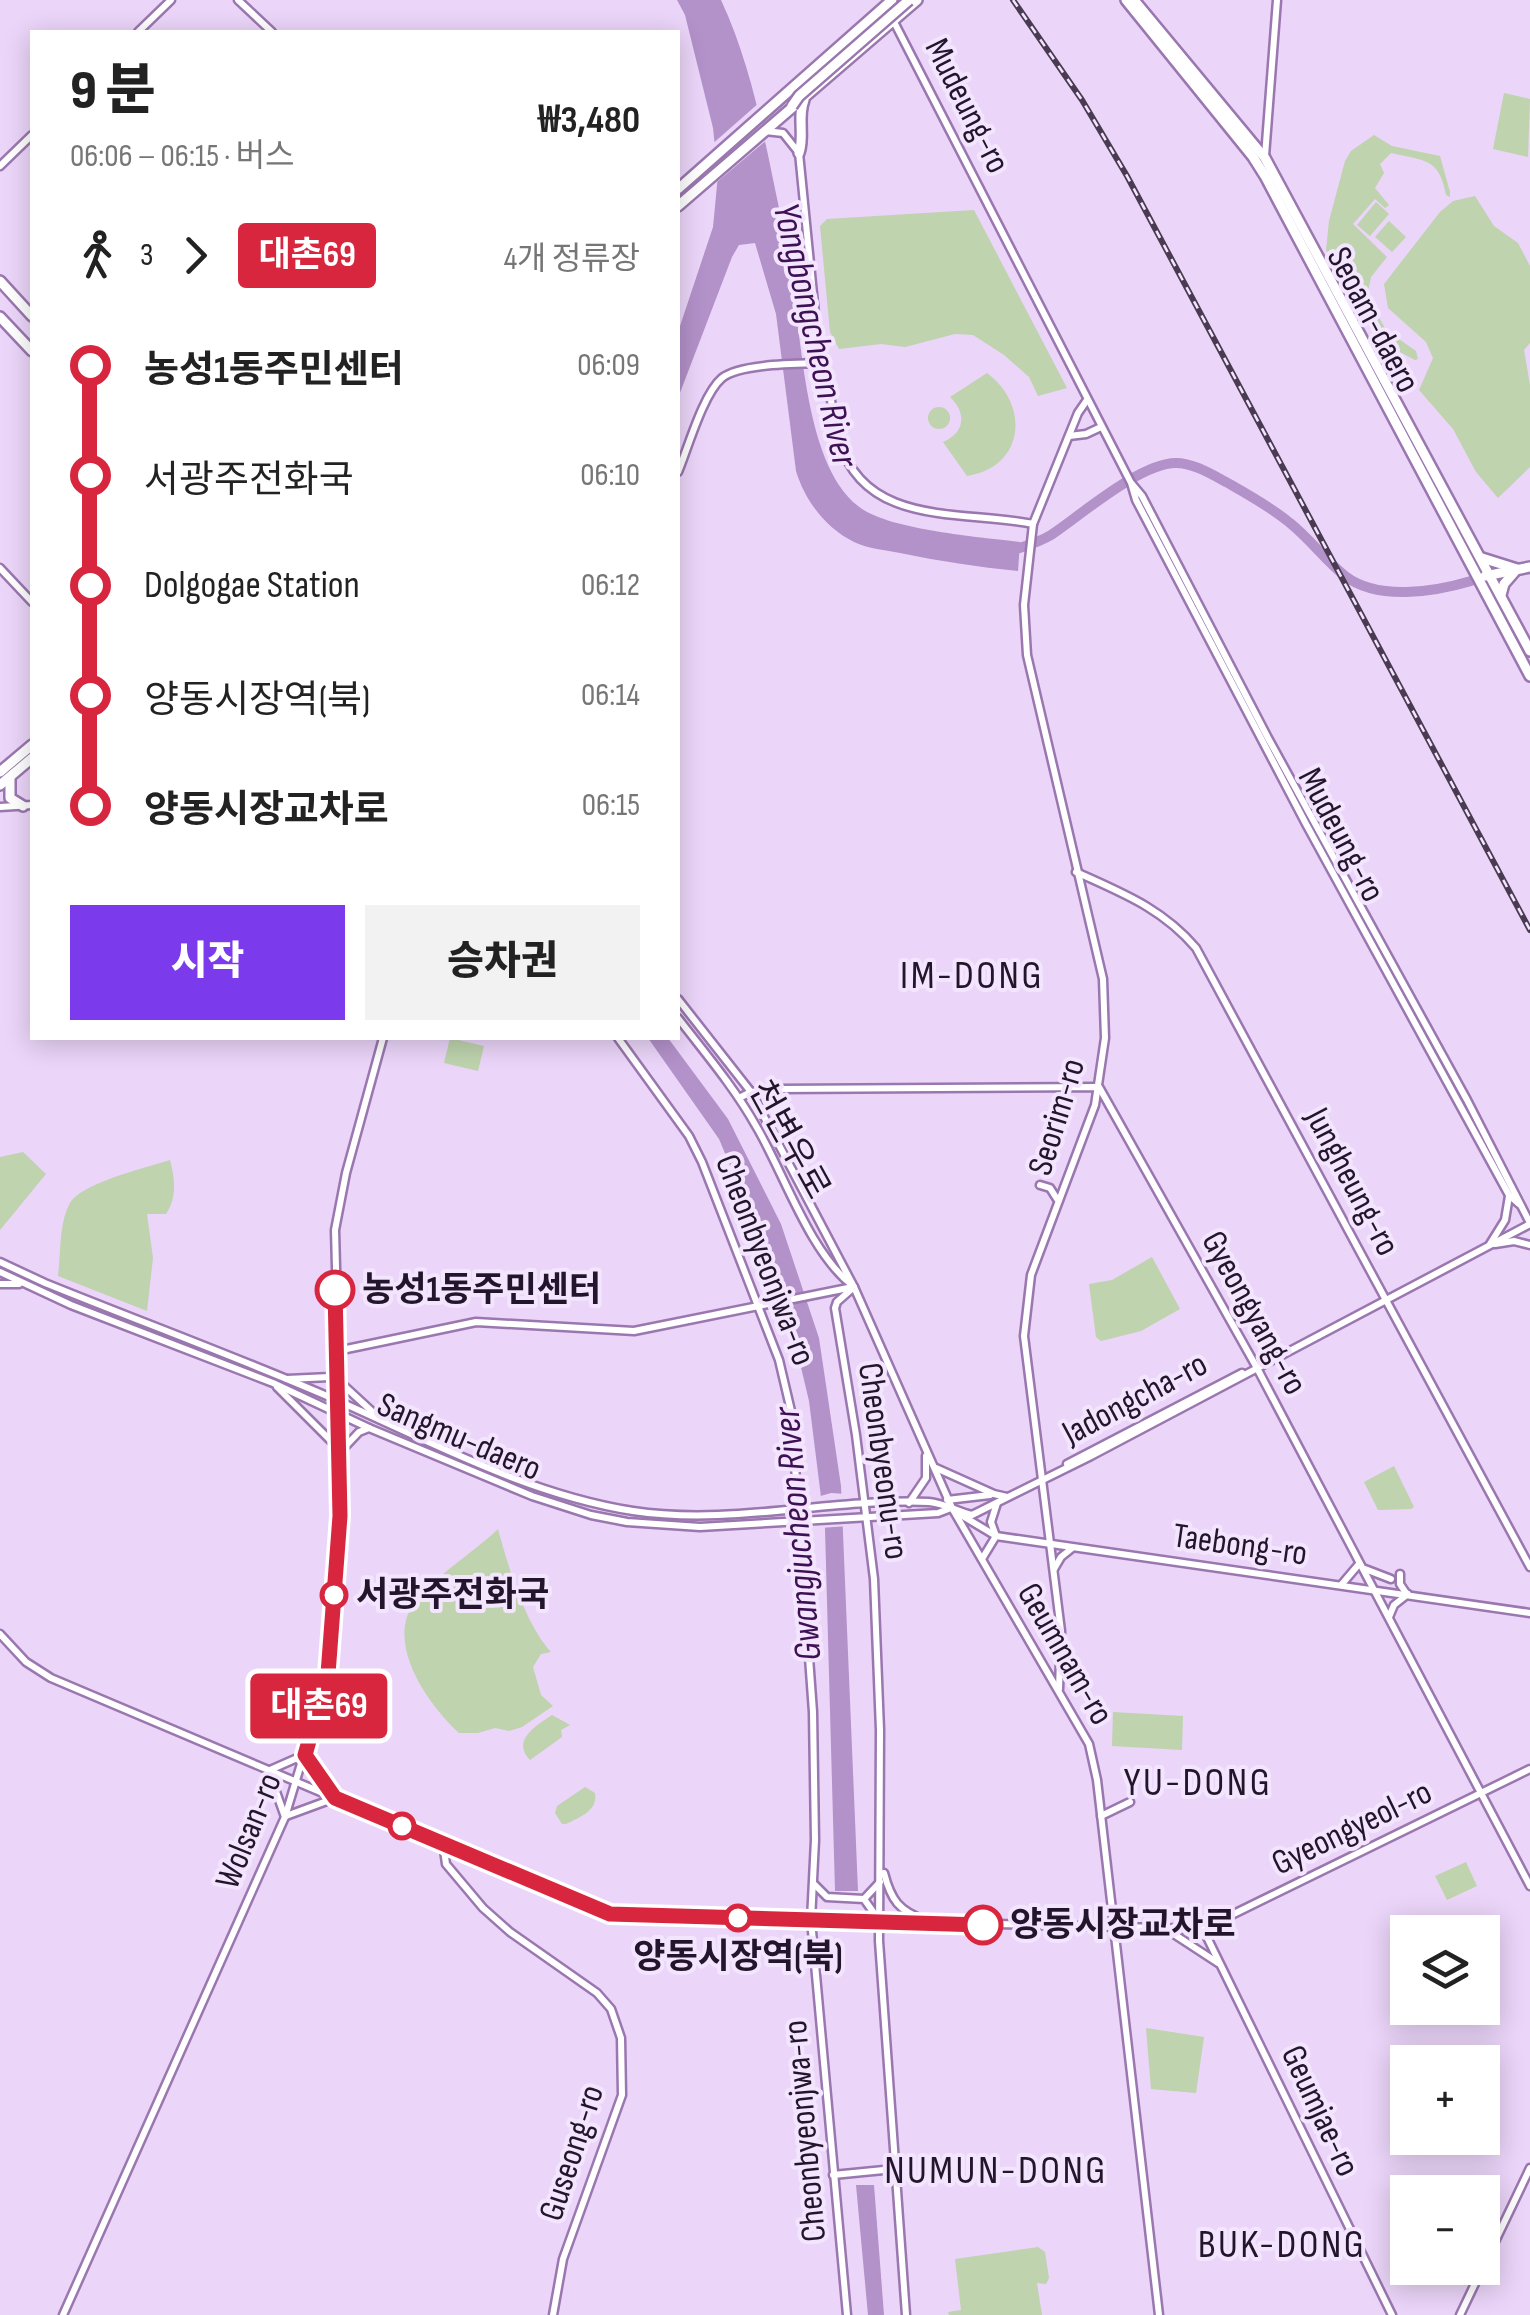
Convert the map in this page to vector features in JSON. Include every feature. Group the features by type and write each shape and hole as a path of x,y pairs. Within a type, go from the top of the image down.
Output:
{"main road":[{"path":"790,92 906,3 917,0"},
{"path":"680,187 790,92 884,2"},
{"path":"680,204 894,20 906,3"},
{"path":"792,106 906,3"},
{"name":"Seoam-daero","path":"1131,3 1265,158 1530,652"},
{"name":"Seoam-daero","path":"1131,3 1265,176 1530,676"},
{"path":"798,153 804,100"},
{"path":"0,281 30,314"},
{"path":"0,317 30,349"},
{"path":"1482,559 1517,569"},
{"path":"1480,582 1530,567"},
{"path":"1501,595 1504,584 1517,569"},
{"path":"0,785 30,747"},
{"path":"5,774 30,759"},
{"path":"5,774 10,798 28,806"}],"street":[{"path":"140,30 171,0"},
{"path":"238,0 270,30"},
{"path":"1265,158 1277,0"},
{"name":"Mudeung-ro","path":"884,2 1086,400 1530,1224"},
{"path":"759,134 783,133 798,153 818,344 842,447 857,474 871,487 890,499 930,514 1032,526 1086,400"},
{"path":"0,166 30,136"},
{"path":"680,467 712,392 722,379 734,372 825,363"},
{"path":"1069,436 1101,427"},
{"name":"Seorim-ro","path":"1032,526 1024,605 1025,648 1104,990 1105,1038 1099,1087 1031,1276 1024,1336 1062,1660 1059,1690"},
{"path":"0,568 30,600"},
{"path":"0,806 28,806"},
{"path":"0,814 11,807"},
{"name":"Jungheung-ro","path":"1076,872 1144,902 1174,924 1196,948 1530,1567"},
{"path":"338,1351 476,1322 634,1330 854,1287 750,1092 680,1002"},
{"name":"천변우로","path":"680,1021 739,1098 800,1213 840,1276 854,1287"},
{"name":"Wolsan-ro","path":"64,2315 285,1817 298,1783 330,1660 341,1451 335,1230 346,1173 382,1040"},
{"name":"Cheonbyeonjwa-ro","path":"619,1040 696,1149 788,1392 803,1510 814,1712 811,1920 848,2315"},
{"path":"739,1098 750,1092 778,1089 1099,1087"},
{"name":"Gyeongyang-ro","path":"1099,1087 1257,1368 1530,1886"},
{"path":"1040,1185 1052,1190 1057,1204"},
{"path":"1489,1245 1506,1220 1512,1193 1530,1199"},
{"name":"Jadongcha-ro","path":"950,1504 972,1515 997,1504 1530,1224"},
{"path":"1489,1245 1514,1242 1530,1246"},
{"name":"Sangmu-daero","path":"0,1262 533,1485 584,1501 664,1515 866,1505"},
{"name":"Sangmu-daero","path":"0,1272 273,1383 532,1496 627,1522 700,1527 867,1517"},
{"path":"0,1284 23,1284"},
{"name":"Geumnam-ro","path":"854,1287 950,1504 1089,1744 1101,1816 1160,2315"},
{"name":"Cheonbyeonu-ro","path":"854,1287 835,1308 866,1505 878,1652 882,1879 874,1922 906,2315"},
{"path":"286,1379 330,1377 338,1369"},
{"path":"338,1380 387,1425"},
{"path":"273,1383 341,1451 354,1436 370,1428"},
{"path":"909,1504 926,1478 926,1450"},
{"path":"934,1467 1009,1497"},
{"path":"866,1505 950,1504 994,1494"},
{"path":"867,1517 938,1513 950,1504"},
{"name":"Taebong-ro","path":"950,1504 980,1529 996,1536 1530,1613"},
{"path":"982,1560 996,1536 991,1522 997,1504"},
{"path":"1053,1570 1058,1559 1072,1548"},
{"path":"1342,1584 1361,1565 1391,1579"},
{"path":"1389,1618 1394,1605 1407,1594 1400,1584 1400,1574"},
{"name":"Gyeongyeol-ro","path":"0,1634 4,1644 51,1678 610,1914 1203,1929 1530,1770"},
{"path":"305,1755 335,1798 285,1817 269,1771 305,1755"},
{"path":"1101,1816 1130,1802"},
{"name":"Guseong-ro","path":"443,1843 446,1864 483,1908 510,1932 597,1993 611,2009 621,2038 622,2095 563,2259 553,2315"},
{"path":"881,1860 888,1889 900,1909 936,1923"},
{"path":"864,1899 882,1879"},
{"path":"813,1884 827,1897 864,1899 873,1906 874,1922"},
{"path":"1165,1928 1222,1966"},
{"name":"Geumjae-ro","path":"1203,1929 1392,2315"},
{"path":"1460,2315 1530,2168"},
{"path":"833,2175 894,2169"}],"green space":[{"path":"1504,93 1530,99 1528,157 1493,149"},
{"path":"1374,135 1392,146 1440,156 1450,192 1450,197 1439,174 1428,163 1391,153 1380,164 1384,173 1375,188 1389,205 1385,208 1375,199 1353,224 1387,257 1371,277 1367,296 1386,330 1416,351 1415,360 1400,352 1385,354 1326,250 1329,221 1345,161 1351,151"},
{"path":"1475,196 1494,226 1518,243 1530,266 1530,343 1524,350 1530,385 1530,467 1498,498 1476,472 1453,429 1419,390 1433,358 1426,342 1388,308 1384,284 1440,212 1453,201"},
{"path":"1376,202 1389,214 1370,236 1357,225"},
{"path":"974,210 1067,388 1038,396 1029,377 973,335 955,334 905,347 881,344 839,349 830,332 820,226 827,219"},
{"path":"1389,221 1406,237 1392,252 1375,237"},
{"path":"987,373 1010,401 1015,433 1001,461 967,476 943,442 956,433 961,422 959,410 950,397"},
{"path":"939,407 947,410 947,426 939,429 931,426 928,418 931,410"},
{"path":"450,1040 484,1046 478,1071 444,1063"},
{"path":"23,1152 46,1174 0,1230 0,1157"},
{"path":"170,1160 174,1188 170,1208 166,1214 147,1214 153,1258 147,1311 58,1276 63,1221 75,1197 99,1183"},
{"path":"1152,1257 1180,1309 1141,1331 1101,1341 1096,1337 1089,1284 1112,1280"},
{"path":"1394,1466 1414,1507 1378,1510 1364,1482"},
{"path":"498,1529 525,1611 551,1652 541,1654 533,1667 541,1695 553,1706 509,1731 495,1728 459,1733 423,1690 414,1672 404,1635 407,1618 415,1602 434,1582"},
{"path":"1113,1712 1183,1716 1182,1750 1112,1746"},
{"path":"552,1715 570,1725 561,1730 562,1737 530,1760 524,1740"},
{"path":"585,1787 595,1793 591,1809 562,1824 555,1813 557,1806"},
{"path":"1466,1862 1477,1886 1447,1900 1435,1876"},
{"path":"1146,2028 1204,2037 1196,2093 1151,2089"},
{"path":"1038,2247 1045,2252 1049,2278 1046,2284 1037,2283 1042,2315 949,2315 948,2312 961,2310 955,2259"}],"shaded area":[{"path":"677,0 721,0 743,58 786,241 814,421 824,455 839,484 858,506 890,521 1020,542 1018,571 865,546 834,529 818,512 796,471 776,314 755,243 739,245 732,257 680,393 680,326 713,227 718,175 713,128 685,15"},
{"path":"649,1040 669,1040 728,1119 781,1224 819,1338 841,1486 858,1891 835,1891 825,1529 809,1401 772,1266 719,1139"},
{"path":"856,2185 874,2185 884,2315 868,2315"}],"pier":[{"path":"760,102 769,138 711,187 710,146"},
{"path":"847,1494 849,1526 820,1528 817,1497"}],"waterway":[{"name":"Yongbongcheon River","path":"1008,552 1051,535 1146,471 1176,463 1208,472 1267,506 1358,584 1406,592 1471,581"}],"railway":[{"path":"1013,0 1082,100 1127,176 1530,930"}],"bus line":[{"name":"대촌69","path":"335,1290 340,1516 328,1674 305,1755 335,1798 610,1914 983,1925"}],"place":[{"name":"농성1동주민센터","path":"335,1290"},
{"name":"서광주전화국","path":"334,1595"},
{"name":"양동시장역(북)","path":"738,1918"},
{"name":"양동시장교차로","path":"983,1925"}],"district":[{"name":"IM-DONG","path":"972,976"},
{"name":"YU-DONG","path":"1198,1783"},
{"name":"NUMUN-DONG","path":"996,2171"},
{"name":"BUK-DONG","path":"1282,2245"}],"water label":[{"name":"Gwangjucheon River","path":"798,1534"}]}
